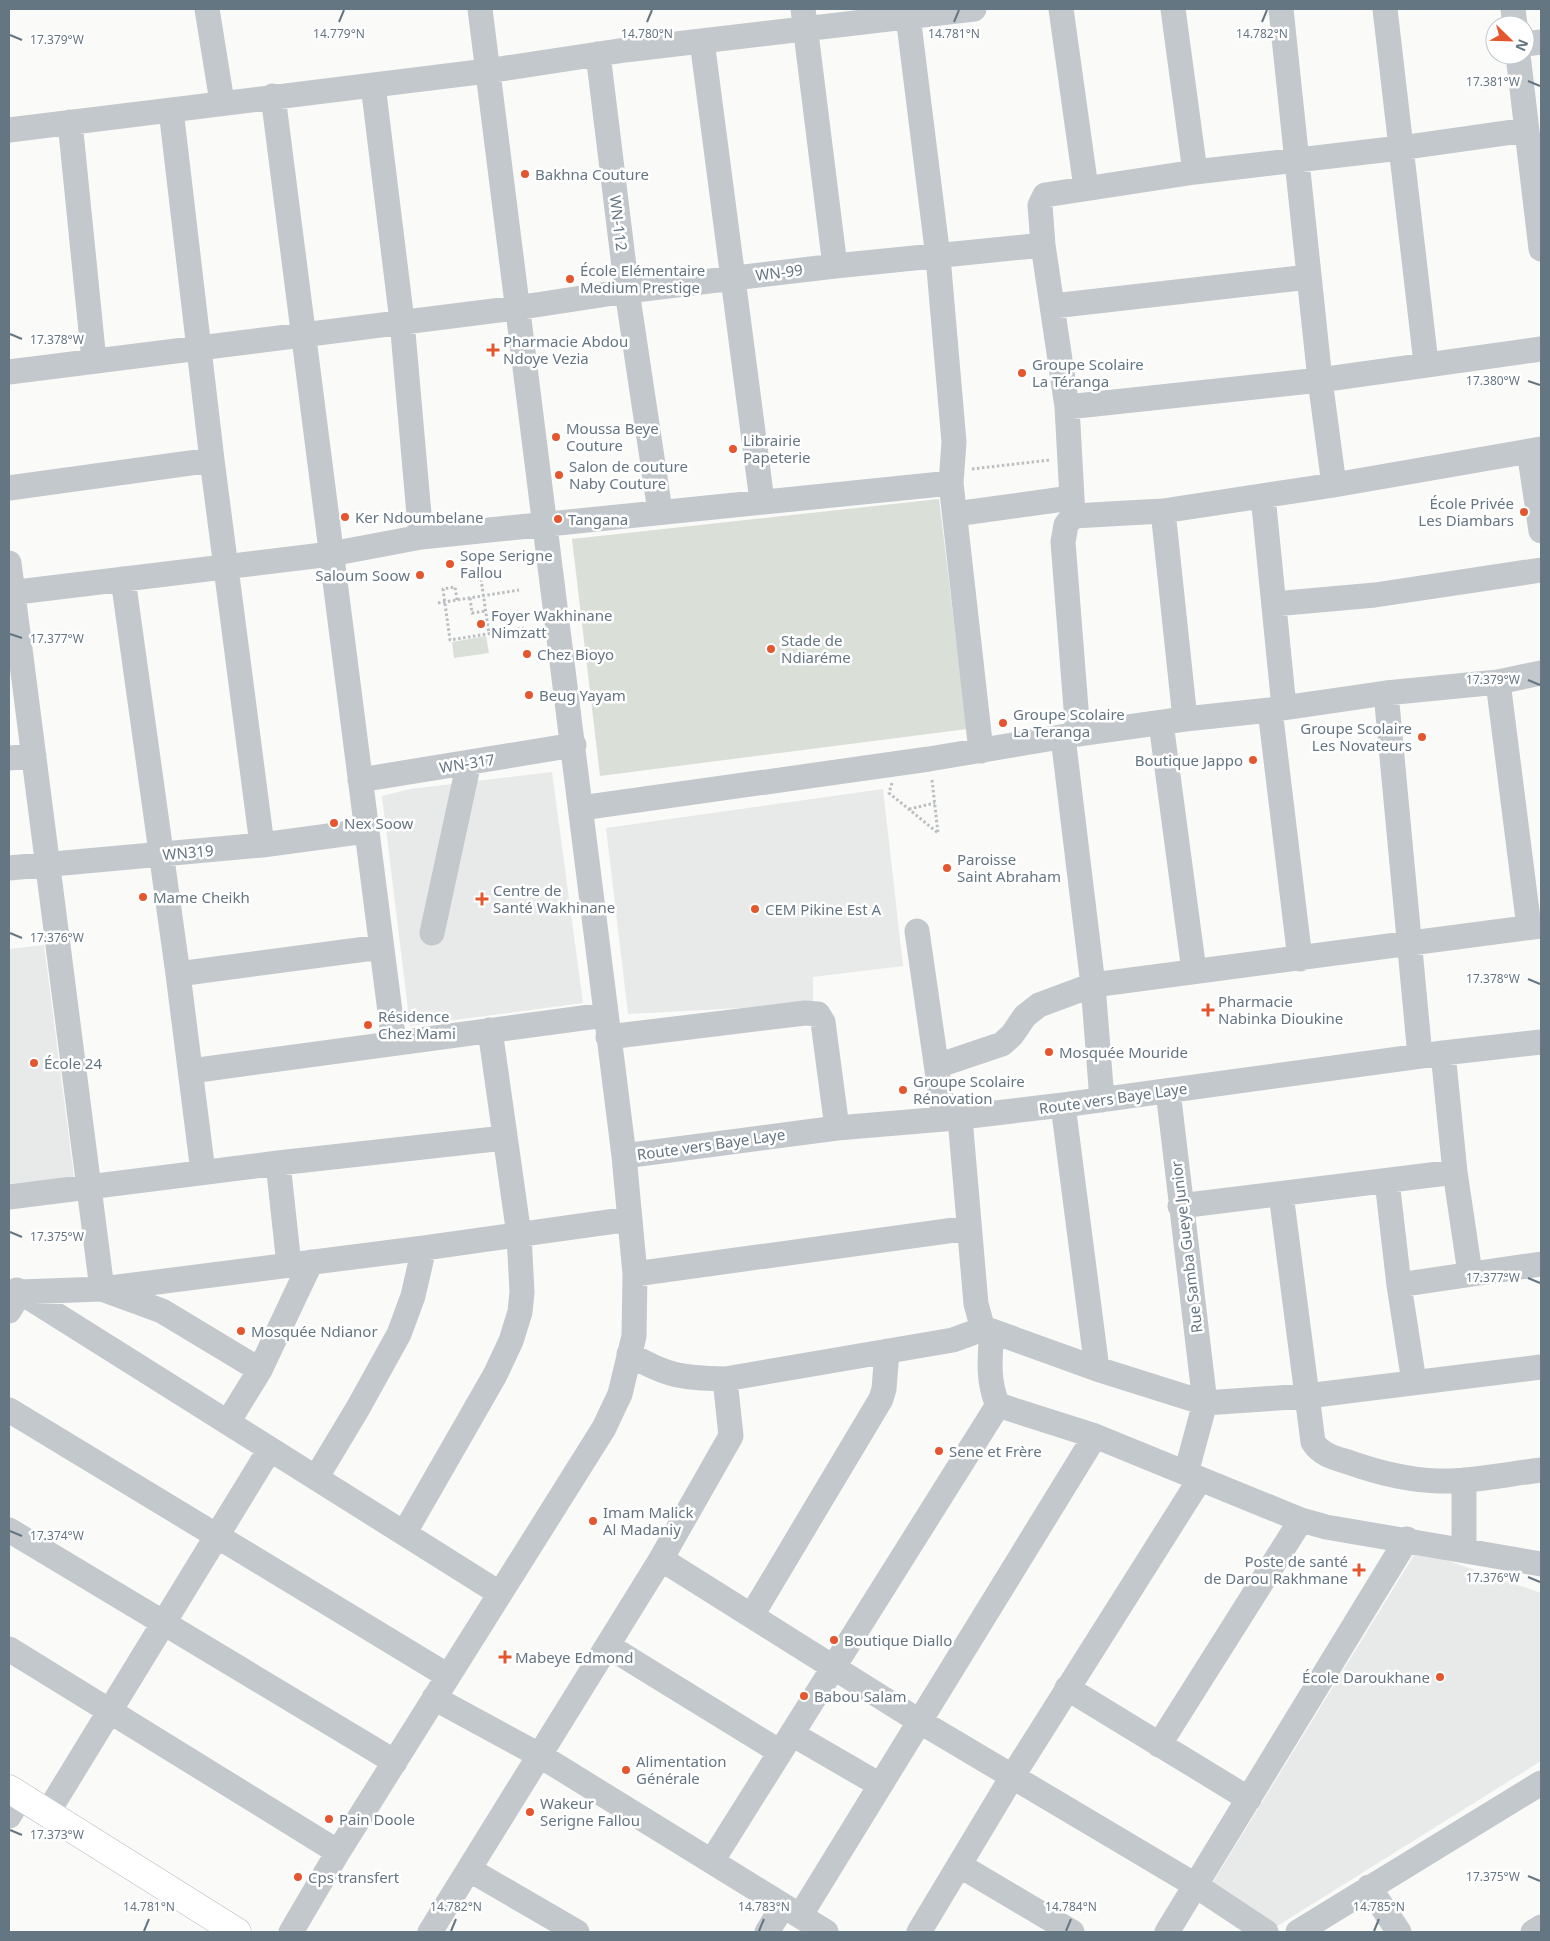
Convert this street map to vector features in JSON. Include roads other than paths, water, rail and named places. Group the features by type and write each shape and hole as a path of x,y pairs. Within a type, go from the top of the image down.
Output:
{"main road":[{"path":"13,1800 48,1812 237,1932"}],"street":[{"path":"207,9 222,102"},
{"path":"291,1932 338,1852 604,1428 620,1394 634,1336 635,1274 624,1156 574,745 516,308 480,9"},
{"path":"9,130 222,102 487,72 598,54 702,41 804,19 908,16 974,9"},
{"path":"1061,9 1086,188"},
{"path":"1173,9 1195,172"},
{"path":"1281,9 1320,380 1334,485"},
{"path":"1384,9 1426,363"},
{"path":"908,16 938,257 954,442 952,477 955,514 981,751"},
{"path":"804,19 835,266"},
{"path":"702,41 731,278 762,501"},
{"name":"WN-112","path":"598,54 627,291 660,511"},
{"path":"1520,65 1532,145 1541,249"},
{"path":"373,85 402,321 421,537"},
{"path":"273,96 394,1044"},
{"path":"171,110 212,460 262,845"},
{"path":"70,122 94,361"},
{"path":"1102,1100 1071,735 1063,542 1072,507 1068,458 1067,407 1043,245 1041,199 1049,194 1086,188 1298,159 1400,148 1532,145"},
{"name":"WN-99","path":"9,372 303,336 402,321 516,308 731,278 1043,245"},
{"path":"1053,306 1310,276"},
{"path":"1067,407 1320,380 1426,363 1541,349"},
{"path":"955,514 1072,507 1163,511 1334,485 1535,450 1541,531"},
{"path":"9,488 212,460"},
{"path":"11,593 331,554 421,537 545,526 952,477"},
{"path":"1263,496 1274,604 1277,709 1300,959"},
{"path":"1163,511 1173,721 1194,972"},
{"path":"9,563 11,593 34,756 102,1289"},
{"path":"1274,604 1375,595 1541,570"},
{"path":"123,579 178,974 203,1172"},
{"path":"581,808 929,760 1071,735 1386,693 1498,682 1541,672"},
{"path":"936,1066 1002,1044 1012,1035 1025,1016 1039,1005 1093,985 1535,927 1498,682"},
{"path":"1386,693 1407,943 1432,1054 1455,1172 1470,1273"},
{"name":"WN-317","path":"360,780 574,745"},
{"path":"9,758 34,756"},
{"path":"432,932 469,762"},
{"name":"WN319","path":"9,868 48,866 262,845 366,830"},
{"path":"917,931 936,1066 952,1118 969,1228 976,1304 988,1330 990,1374 994,1396 998,1405 1095,1436 1300,1520 1326,1527 1407,1539 1541,1564"},
{"path":"178,974 381,947"},
{"path":"190,1071 490,1030 607,1026 805,1013 818,1014 823,1022 837,1128"},
{"path":"405,1532 494,1375 511,1341 520,1312 522,1292 519,1235 490,1030"},
{"name":"Route vers Baye Laye","path":"624,1156 837,1128 952,1118 1064,1105 1432,1054 1541,1042"},
{"name":"Rue Samba Gueye Junior","path":"1168,1091 1180,1206 1205,1403"},
{"path":"1064,1105 1098,1369"},
{"path":"9,1197 278,1163 504,1138"},
{"path":"228,1422 260,1370 300,1264 278,1163"},
{"path":"1180,1206 1455,1172"},
{"path":"1387,1181 1399,1285 1414,1382"},
{"path":"1281,1194 1313,1442 1326,1455 1365,1468 1417,1479 1464,1480 1541,1470"},
{"path":"13,1296 102,1289 424,1248 630,1219"},
{"path":"635,1274 969,1228"},
{"path":"316,1478 399,1334 413,1296 424,1248"},
{"path":"1399,1285 1541,1264"},
{"path":"102,1289 162,1311 260,1370"},
{"path":"13,1296 228,1422 499,1593"},
{"path":"629,1354 658,1371 689,1378 725,1379 953,1340 988,1330 1098,1369 1205,1403 1307,1396 1541,1367"},
{"path":"752,1615 880,1399 884,1389 887,1351"},
{"path":"430,1932 661,1560 731,1436 725,1379"},
{"path":"919,1932 1193,1476 1205,1403"},
{"path":"712,1861 998,1405"},
{"path":"9,1410 217,1534 448,1676"},
{"path":"766,1932 792,1911 880,1785 1095,1436"},
{"path":"48,1812 270,1449"},
{"path":"1464,1480 1464,1550"},
{"path":"1160,1745 1300,1520"},
{"path":"9,1530 162,1624 395,1762"},
{"path":"1167,1932 1407,1539"},
{"path":"661,1560 1012,1777 1195,1885 1266,1932"},
{"path":"608,1646 786,1743 880,1785"},
{"path":"9,1648 338,1852"},
{"path":"1067,1688 1249,1799"},
{"path":"434,1698 539,1756 826,1932"},
{"path":"1298,1932 1369,1887 1541,1784"},
{"path":"959,1865 1072,1932"},
{"path":"470,1870 577,1932"},
{"path":"1369,1887 1399,1932"},
{"path":"1533,1932 1541,1927"}],"place":[{"name":"Bakhna Couture","path":"525,174"},
{"name":"École Elémentaire Medium Prestige","path":"570,279"},
{"name":"Pharmacie Abdou Ndoye Vezia","path":"493,350"},
{"name":"Groupe Scolaire La Téranga","path":"1022,373"},
{"name":"Moussa Beye Couture","path":"556,437"},
{"name":"Librairie Papeterie","path":"733,449"},
{"name":"Salon de couture Naby Couture","path":"559,475"},
{"name":"École Privée Les Diambars","path":"1524,512"},
{"name":"Ker Ndoumbelane","path":"345,517"},
{"name":"Tangana","path":"558,519"},
{"name":"Sope Serigne Fallou","path":"450,564"},
{"name":"Saloum Soow","path":"420,575"},
{"name":"Foyer Wakhinane Nimzatt","path":"481,624"},
{"name":"Stade de Ndiaréme","path":"771,649"},
{"name":"Chez Bioyo","path":"527,654"},
{"name":"Beug Yayam","path":"529,695"},
{"name":"Groupe Scolaire La Teranga","path":"1003,723"},
{"name":"Groupe Scolaire Les Novateurs","path":"1422,737"},
{"name":"Boutique Jappo","path":"1253,760"},
{"name":"Nex Soow","path":"334,823"},
{"name":"Paroisse Saint Abraham","path":"947,868"},
{"name":"Mame Cheikh","path":"143,897"},
{"name":"Centre de Santé Wakhinane","path":"482,899"},
{"name":"CEM Pikine Est A","path":"755,909"},
{"name":"Pharmacie Nabinka Dioukine","path":"1208,1010"},
{"name":"Résidence Chez Mami","path":"368,1025"},
{"name":"Mosquée Mouride","path":"1049,1052"},
{"name":"École 24","path":"34,1063"},
{"name":"Groupe Scolaire Rénovation","path":"903,1090"},
{"name":"Mosquée Ndianor","path":"241,1331"},
{"name":"Sene et Frère","path":"939,1451"},
{"name":"Imam Malick Al Madaniy","path":"593,1521"},
{"name":"Poste de santé de Darou Rakhmane","path":"1359,1570"},
{"name":"Boutique Diallo","path":"834,1640"},
{"name":"Mabeye Edmond","path":"505,1657"},
{"name":"École Daroukhane","path":"1440,1677"},
{"name":"Babou Salam","path":"804,1696"},
{"name":"Alimentation Générale","path":"626,1770"},
{"name":"Wakeur Serigne Fallou","path":"530,1812"},
{"name":"Pain Doole","path":"329,1819"},
{"name":"Cps transfert","path":"298,1877"}]}
